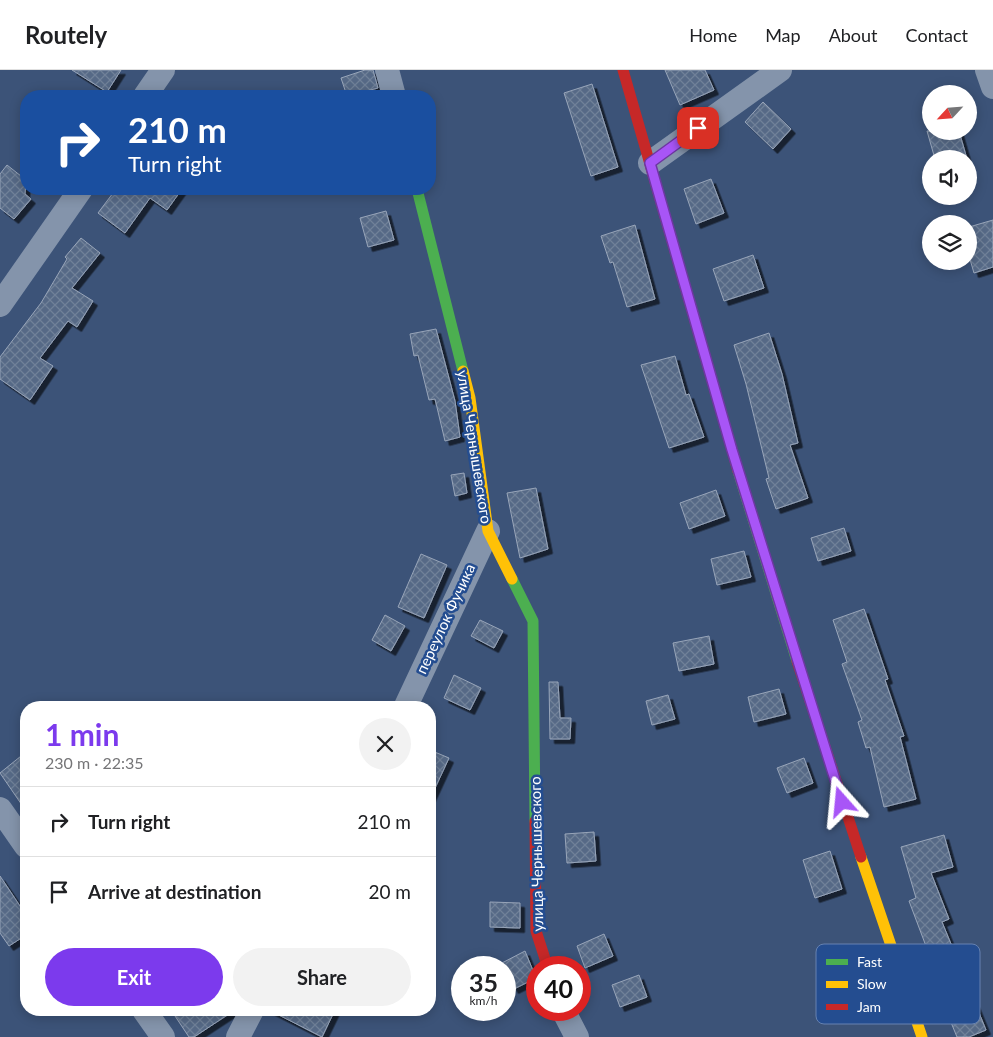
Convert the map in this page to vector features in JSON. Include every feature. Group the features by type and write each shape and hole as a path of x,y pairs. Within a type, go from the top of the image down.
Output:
{"street":[{"path":"149,90 163,70"},
{"path":"387,70 392,90"},
{"path":"623,70 732,450 815,720 891,944"},
{"path":"650,163 780,70"},
{"path":"987,70 993,87"},
{"path":"0,305 77,195"},
{"name":"улица Чернышевского","path":"419,195 470,398 488,532 533,621 536,931 544,956"},
{"name":"переулок Фучика","path":"407,701 488,532"},
{"path":"0,809 20,837"},
{"path":"148,1016 164,1037"},
{"path":"238,1037 249,1016"},
{"path":"569,1021 577,1037"},
{"path":"918,1024 922,1037"}],"building":[{"path":"72,70 121,70 108,90 104,90"},
{"path":"365,70 373,70 378,88 370,90 345,90 341,78"},
{"path":"665,70 705,70 714,90 680,105"},
{"path":"592,84 618,167 591,176 564,93"},
{"path":"763,102 791,129 773,149 745,122"},
{"path":"930,140 962,140 964,150 932,150"},
{"path":"7,165 20,175 20,195 26,195 31,199 14,219 0,208 0,174"},
{"path":"711,179 724,213 696,224 684,189"},
{"path":"112,195 178,195 167,210 150,198 125,233 98,213"},
{"path":"386,211 394,240 368,247 360,218"},
{"path":"993,220 993,267 974,273 973,270 977,270 977,225"},
{"path":"635,225 655,299 627,307 613,262 610,263 601,236"},
{"path":"81,238 100,253 72,288 93,301 77,327 68,321 40,358 53,366 30,400 0,379 0,357 41,303 67,259 65,257"},
{"path":"753,255 764,288 724,301 713,269"},
{"path":"436,329 455,401 460,437 445,441 435,399 429,400 418,355 414,356 410,334"},
{"path":"769,333 782,374 798,443 790,445 808,498 776,509 766,479 769,478 746,384 734,345"},
{"path":"675,356 686,395 689,394 704,437 669,448 641,365"},
{"path":"464,473 467,493 455,496 451,475"},
{"path":"536,488 548,549 520,558 507,493"},
{"path":"716,490 725,516 689,529 680,503"},
{"path":"844,528 851,551 818,561 811,538"},
{"path":"744,551 751,577 717,585 711,559"},
{"path":"421,554 447,565 424,618 398,607"},
{"path":"864,609 888,679 885,680 904,736 900,737 916,799 884,807 870,747 866,748 858,722 862,720 842,664 847,662 833,620"},
{"path":"385,615 405,626 391,651 372,640"},
{"path":"480,620 503,631 494,648 471,636"},
{"path":"709,636 714,664 679,671 673,643"},
{"path":"454,675 481,688 470,710 444,698"},
{"path":"549,682 558,682 560,718 571,718 570,739 550,739"},
{"path":"779,689 786,714 754,722 748,697"},
{"path":"668,695 675,719 652,725 646,701"},
{"path":"436,753 449,758 436,786"},
{"path":"20,757 20,802 0,773"},
{"path":"804,758 813,783 787,793 777,768"},
{"path":"594,832 596,861 567,863 565,834"},
{"path":"944,835 953,867 931,873 949,919 942,922 951,944 925,944 909,901 916,898 901,847"},
{"path":"830,851 842,889 815,898 803,860"},
{"path":"0,876 20,906 20,939 9,946 0,933"},
{"path":"490,902 520,903 520,928 490,927"},
{"path":"604,934 613,956 591,965 591,956 581,956 577,946"},
{"path":"525,951 527,956 526,983 516,988 516,956"},
{"path":"639,975 647,997 620,1007 612,985"},
{"path":"980,1015 986,1030 969,1037 957,1037 952,1024 980,1024"},
{"path":"175,1016 226,1016 194,1037 189,1037"},
{"path":"281,1016 332,1016 322,1037"}],"traffic: fast":[{"path":"419,195 463,371"},
{"path":"738,471 797,661"},
{"path":"512,579 533,621 535,821"}],"traffic: slow":[{"path":"463,371 470,398 488,531 512,579"},
{"path":"861,857 890,944"},
{"path":"918,1024 922,1037"}],"traffic: jam":[{"path":"623,70 738,471"},
{"path":"797,661 861,857"},
{"path":"535,821 536,931 544,956"}],"route":[{"path":"698,128 650,163 732,450 842,802"}]}
